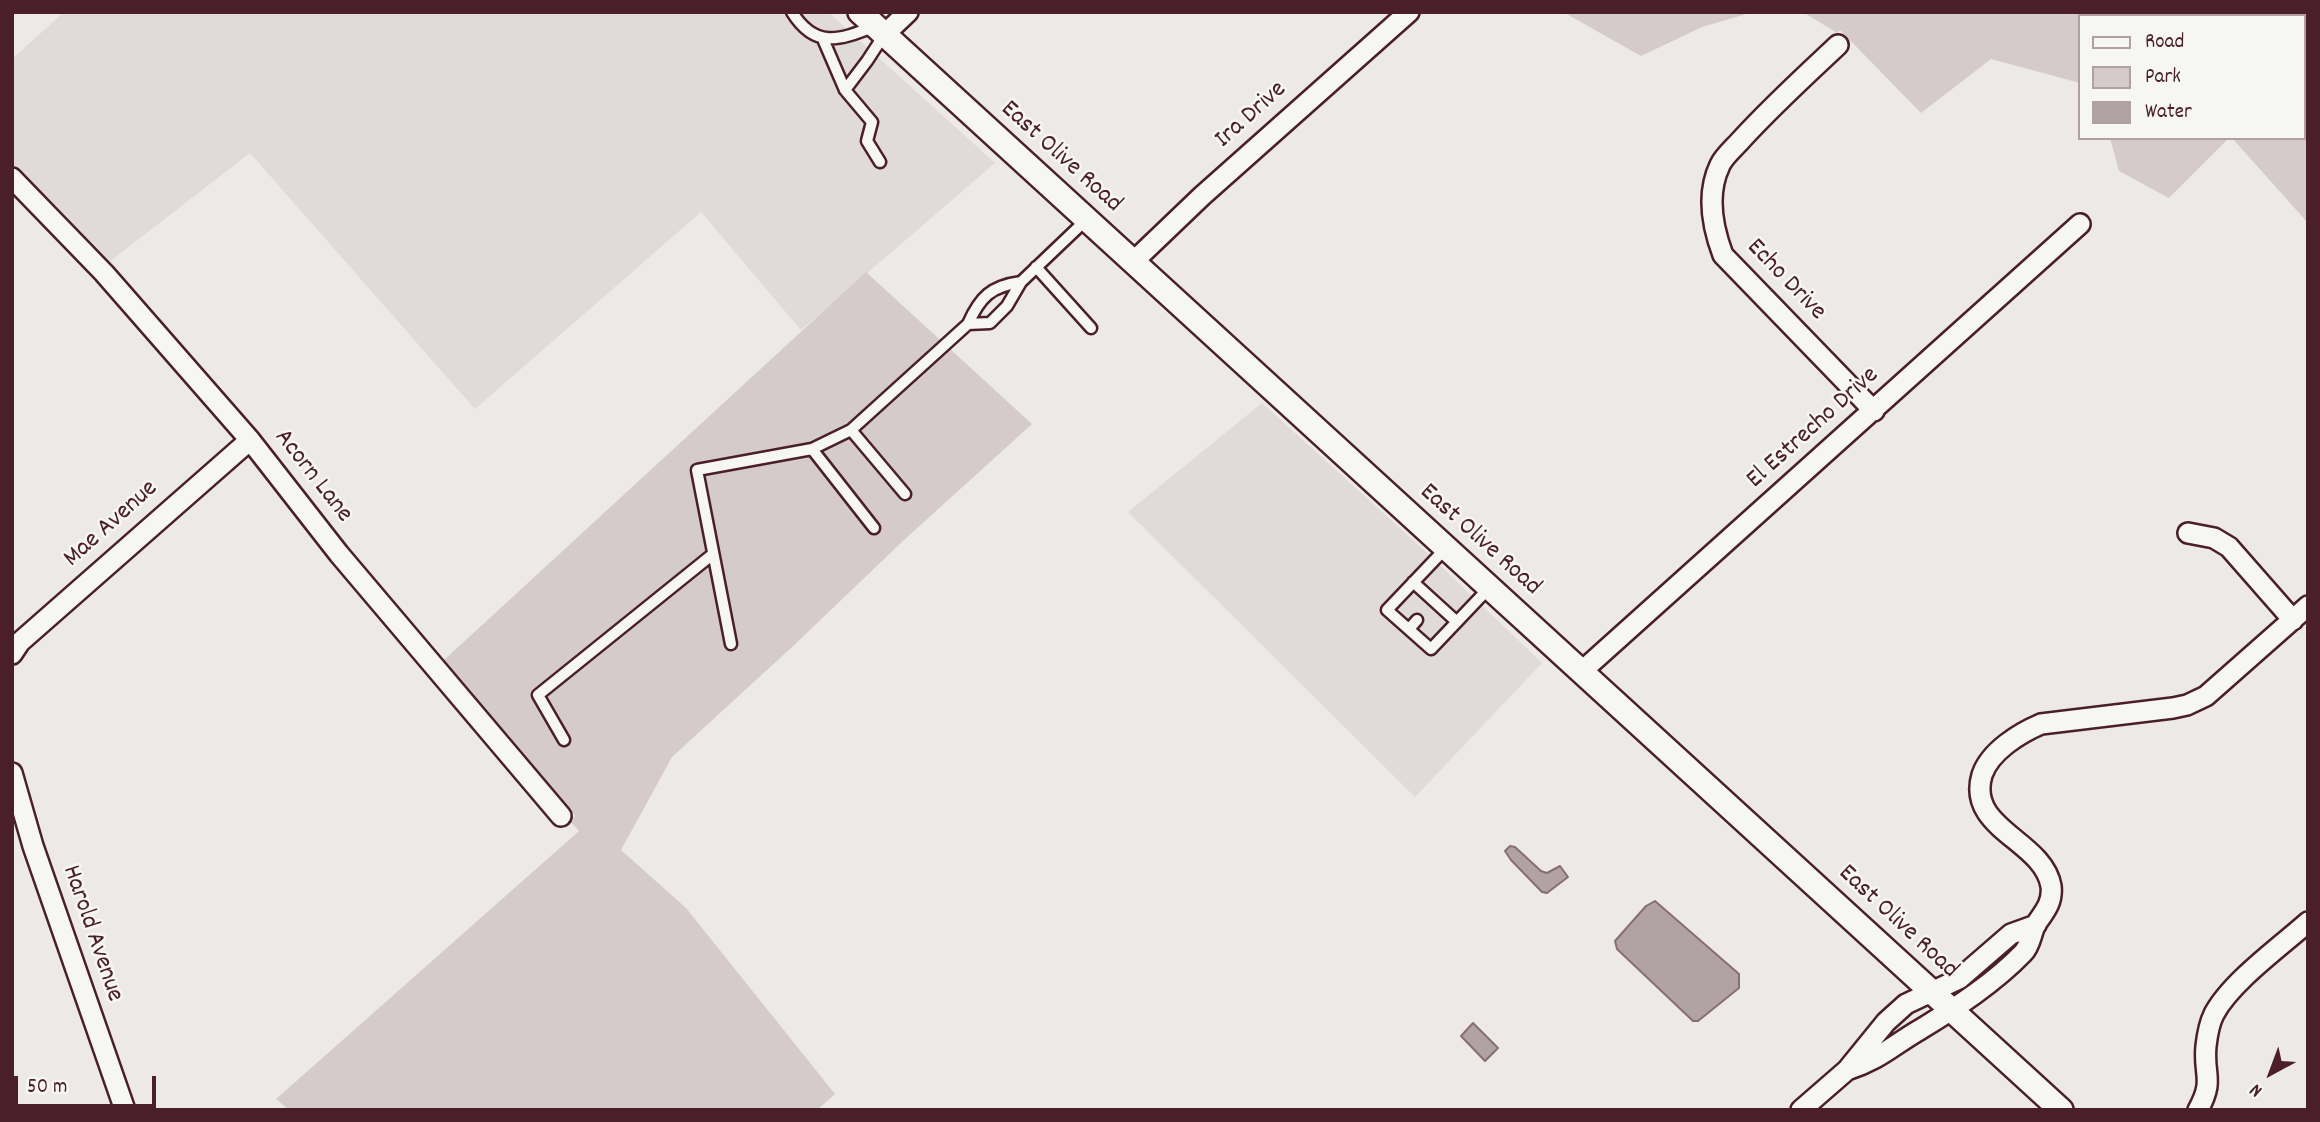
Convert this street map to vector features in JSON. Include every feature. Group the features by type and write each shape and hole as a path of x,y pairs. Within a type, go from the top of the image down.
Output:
{"street":[{"path":"873,24 908,12"},
{"name":"Ira Drive","path":"1133,262 1202,196 1409,12"},
{"name":"East Olive Road","path":"873,24 2061,1110"},
{"name":"Echo Drive","path":"1838,45 1763,116 1721,163 1713,186 1714,232 1723,255 1874,411"},
{"name":"Acorn Lane","path":"12,178 104,273 250,440 339,554 561,816"},
{"name":"El Estrecho Drive","path":"1581,672 2080,224"},
{"name":"Mae Avenue","path":"12,654 20,642 250,440"},
{"path":"1847,1070 1882,1056 1919,1030 1952,1012 2026,951 2036,925 2045,915 2050,902 2049,877 2042,865 1986,813 1981,800 1980,784 1991,759 2023,732 2041,724 2187,705 2206,696 2300,613 2228,547 2214,538 2188,533"},
{"name":"Harold Avenue","path":"12,773 33,846 125,1110"},
{"path":"2197,1109 2207,1096 2209,1079 2206,1047 2213,1016 2232,990 2308,922"},
{"path":"1801,1110 1847,1070 1885,1022 1906,1004 1959,979 2011,934 2036,925"}],"lane":[{"path":"792,12 814,36 823,39 838,39 873,24"},
{"path":"845,90 867,61 873,24"},
{"path":"823,39 845,90 872,121 867,141 880,162"},
{"path":"968,324 990,323 1007,306 1021,282 1086,219"},
{"path":"1036,267 1091,328"},
{"path":"731,644 697,470 812,449 851,430 968,324 978,302 1001,285 1021,282"},
{"path":"851,430 905,494"},
{"path":"812,449 874,528"},
{"path":"1445,549 1387,610 1431,649 1489,588"},
{"path":"564,740 538,695 713,554"},
{"path":"1413,582 1431,605 1457,622"},
{"path":"1409,629 1417,620"}],"shaded area":[{"path":"64,12 828,12 995,163 801,330 701,212 475,409 250,153 109,262 12,163 12,59"},
{"path":"1262,403 1426,552 1542,663 1415,797 1128,512"}],"green space":[{"path":"1563,12 1753,12 1702,27 1641,56"},
{"path":"1803,12 2308,12 2308,223 2234,140 2306,140 2306,14 2078,14 2078,82 1991,59 1921,113 1840,30 1837,33"},
{"path":"2111,140 2227,140 2169,198 2119,171"},
{"path":"866,272 1032,424 672,757 621,850 686,908 835,1094 817,1110 289,1110 276,1099 579,831 570,821 575,816 443,661"}],"water":[{"path":"1510,846 1515,847 1541,871 1547,873 1560,866 1568,877 1547,893 1542,892 1511,860 1505,851"},
{"path":"1655,901 1739,974 1739,988 1698,1021 1693,1021 1617,949 1615,941 1646,906"},
{"path":"1473,1023 1498,1048 1485,1061 1461,1036"}]}
